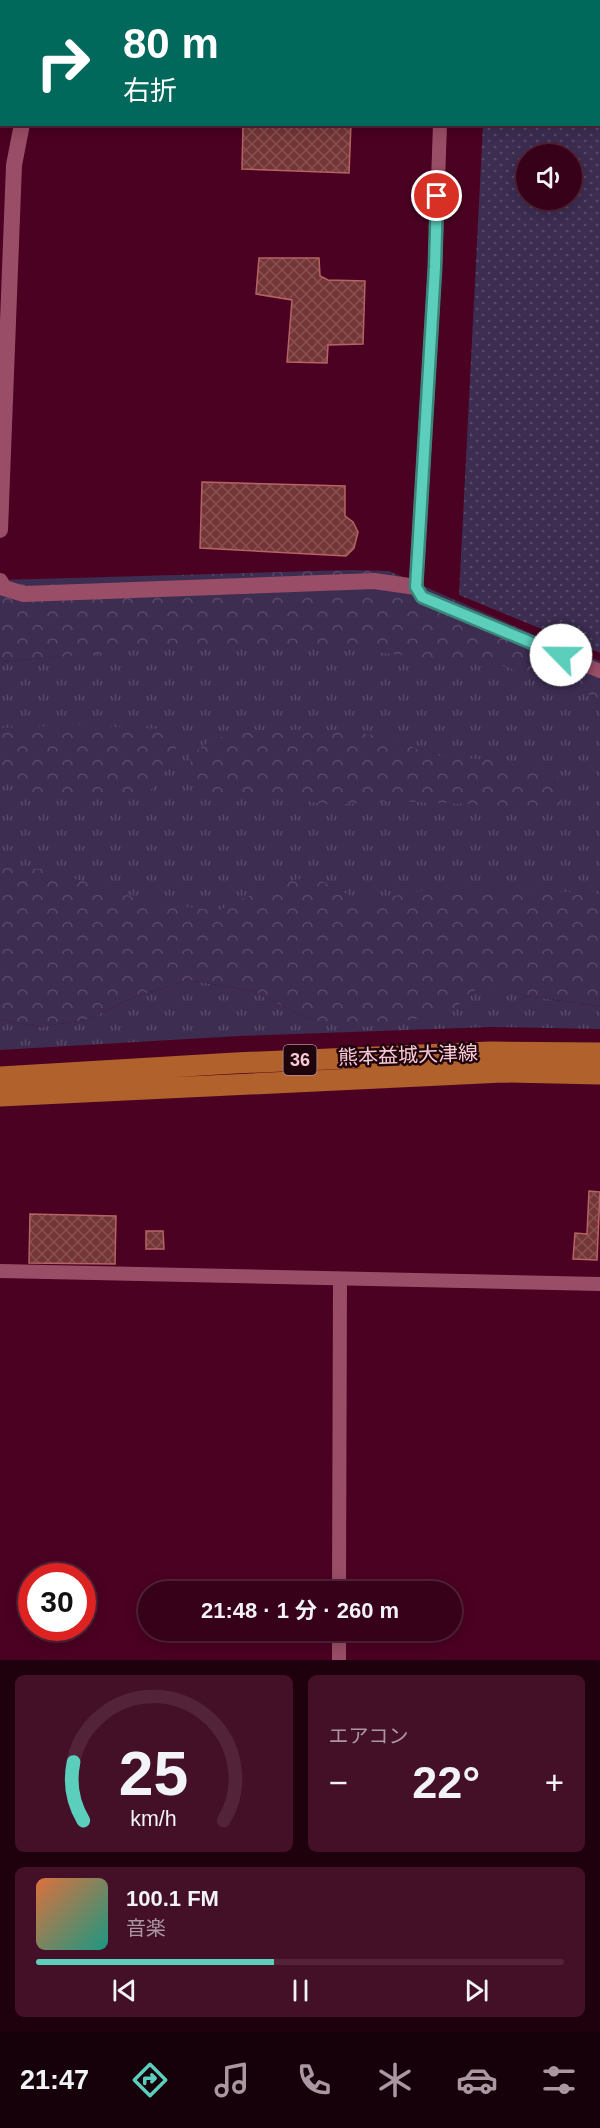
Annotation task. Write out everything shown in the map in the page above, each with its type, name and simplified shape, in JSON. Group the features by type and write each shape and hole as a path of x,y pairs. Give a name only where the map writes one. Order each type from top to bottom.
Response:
{"main road":[{"name":"熊本益城大津線","path":"0,1077 455,1053 600,1053"},
{"name":"熊本益城大津線","path":"0,1096 491,1072 600,1074"}],"street":[{"path":"0,530 14,165 22,126"},
{"path":"440,126 435,267 416,587 422,597 600,671"},
{"path":"0,581 4,588 24,594 374,581 416,587"},
{"path":"0,1271 600,1284"},
{"path":"339,1581 340,1279"},
{"path":"339,1641 339,1660"}],"green space":[{"path":"483,126 600,126 600,653 459,595"},
{"path":"350,570 389,571 600,661 600,699 500,665 295,644 209,644 0,662 0,580"},
{"path":"293,611 600,687 600,936 0,955 0,662 66,656"},
{"path":"76,725 162,729 179,741 165,772 145,797 97,799 30,793 0,781 0,728"},
{"path":"257,730 338,730 394,738 428,755 501,761 557,776 565,793 558,811 540,814 468,804 391,801 331,805 286,798 213,796 194,785 190,756 212,739"},
{"path":"0,868 45,869 142,900 217,911 270,886 311,876 363,902 440,887 600,894 600,1006 526,996 483,983 448,1014 366,1027 310,1020 253,991 188,980 134,997 86,1020 39,1027 0,1019"},
{"path":"188,980 253,991 310,1020 468,996 482,982 526,996 600,1006 600,1029 491,1027 239,1036 0,1050 0,1019 39,1027 86,1020 134,997"}],"building":[{"path":"243,126 351,126 349,173 242,169"},
{"path":"259,258 319,258 320,276 328,280 365,281 363,344 328,345 327,363 287,362 292,300 256,294"},
{"path":"202,482 345,486 345,516 353,522 358,532 354,548 346,556 200,548"},
{"path":"589,1191 600,1192 597,1260 573,1259 575,1233 587,1234"},
{"path":"30,1214 116,1216 115,1264 29,1263"},
{"path":"146,1231 163,1231 164,1249 146,1249"}],"route":[{"path":"437,196 435,267 416,587 422,597 561,655"}]}
